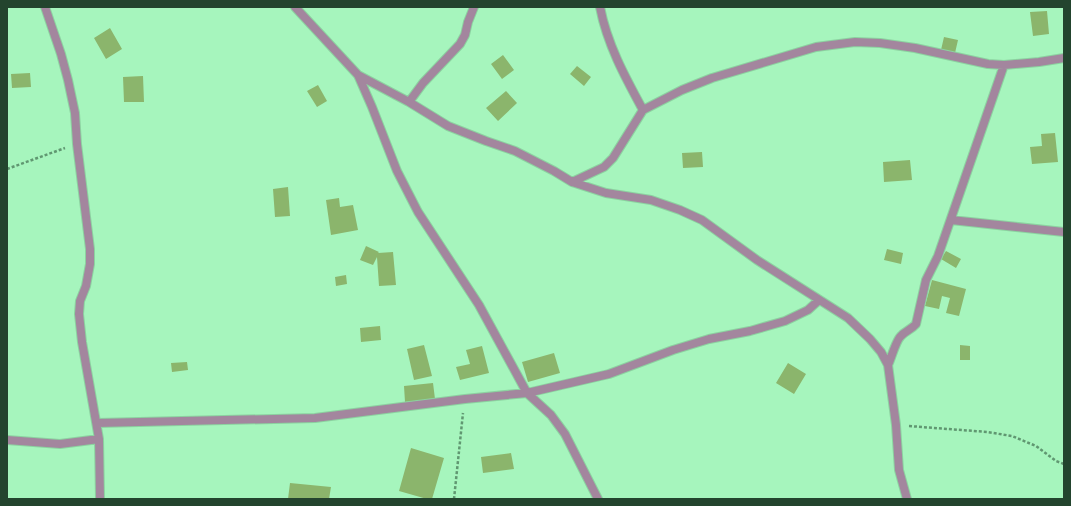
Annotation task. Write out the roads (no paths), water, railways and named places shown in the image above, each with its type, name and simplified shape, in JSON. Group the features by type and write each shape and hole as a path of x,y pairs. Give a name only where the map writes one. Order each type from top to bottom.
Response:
{"street":[{"path":"44,7 68,80 75,113 77,144 90,249 90,264 86,286 80,301 79,314 82,342 99,439 100,499"},
{"path":"296,7 358,75 397,171 418,212 479,305 527,393 551,415 565,434 598,499"},
{"path":"409,102 424,83 460,44 466,35 468,22 474,7"},
{"path":"600,7 605,29 617,63 643,110"},
{"path":"572,182 604,167 613,158 643,110 682,90 712,78 816,47 855,42 880,43 908,47 967,60 1004,65 1064,58"},
{"path":"888,365 901,335 913,328 916,324 926,280 938,256 1004,65"},
{"path":"358,75 409,102 448,126 514,151 554,171 572,182 606,193 651,200 680,210 702,220 757,260 848,318 870,339 881,352 888,365 900,470 907,499"},
{"path":"951,220 1064,232"},
{"path":"97,423 315,418 465,399 527,393 609,374 673,350 709,339 785,322 808,310 819,300"},
{"path":"7,440 60,444 99,439"}]}
